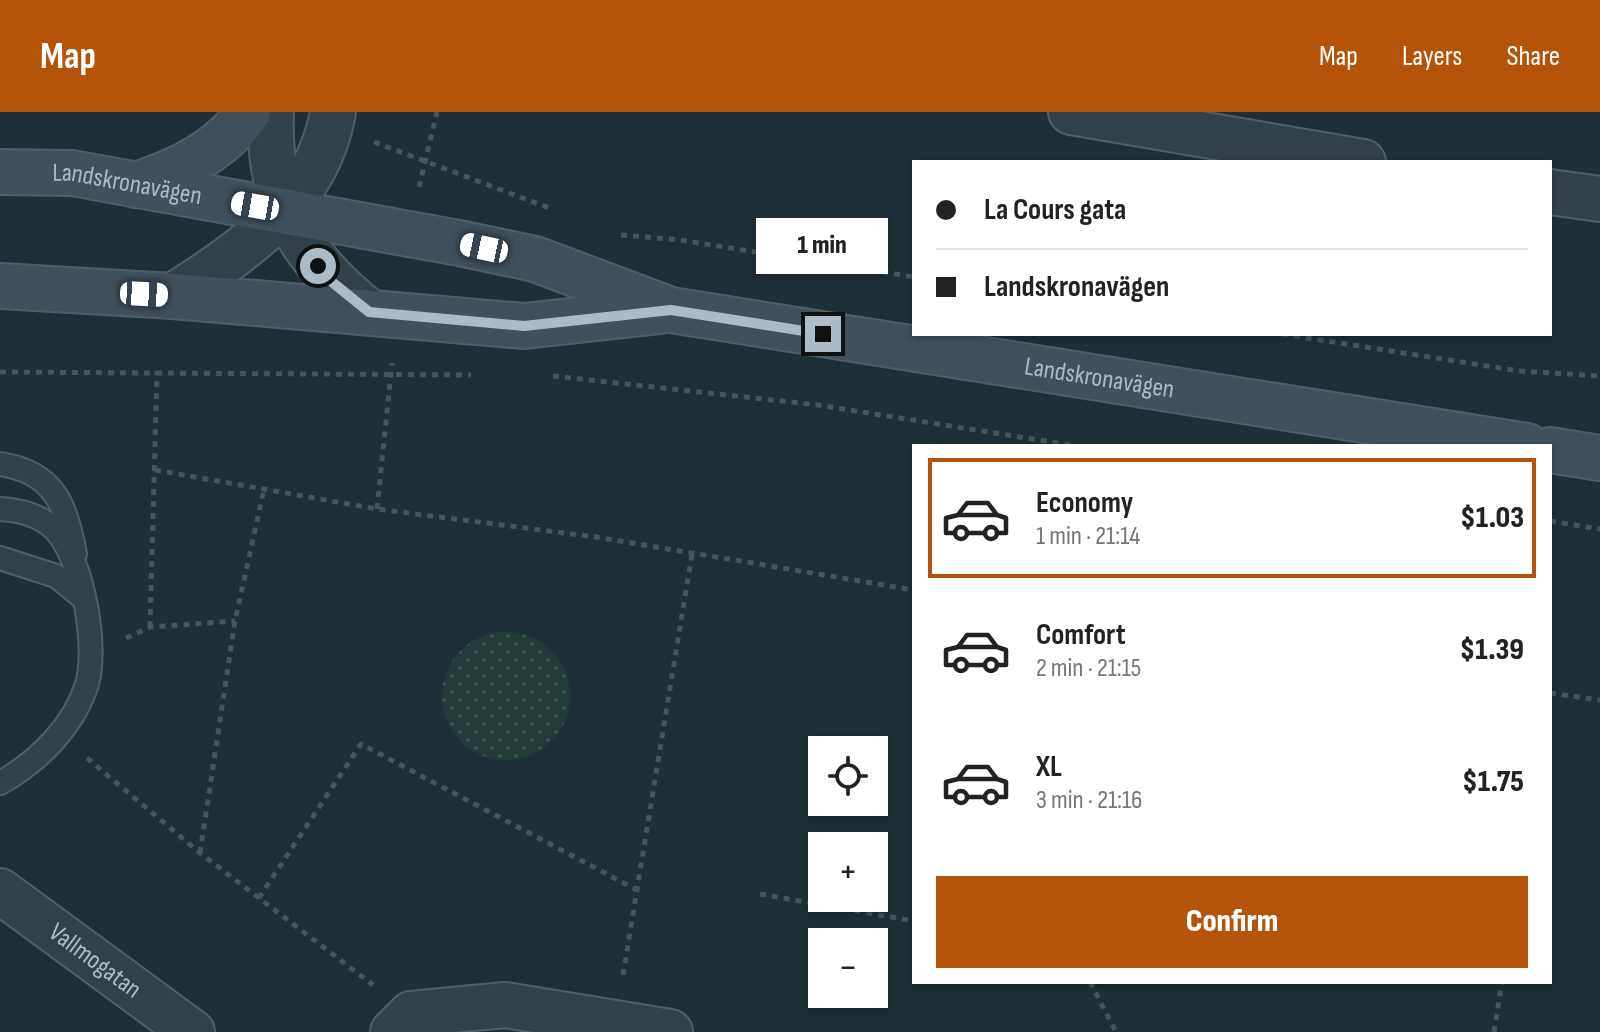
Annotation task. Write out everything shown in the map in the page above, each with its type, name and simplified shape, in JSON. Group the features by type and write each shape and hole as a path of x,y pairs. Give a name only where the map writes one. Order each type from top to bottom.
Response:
{"main road":[{"path":"136,185 176,172 204,155 248,112"},
{"path":"0,149 72,173"},
{"name":"Landskronavägen","path":"0,172 72,173 535,259 671,310 1514,444"},
{"path":"0,189 72,173"},
{"name":"Landskronavägen","path":"0,286 173,296 524,326 671,310"},
{"path":"1552,450 1600,458"}],"street":[{"path":"271,112 272,170 285,211 304,249 323,271 369,312"},
{"path":"1071,112 1351,160"},
{"path":"173,296 238,255 285,211 310,177 331,124"},
{"path":"1552,192 1600,199"},
{"name":"Vallmogatan","path":"0,891 192,1032"},
{"path":"402,1023 505,1005 670,1032"}],"lane":[{"path":"0,464 30,472 58,495 69,524 92,653 87,684 75,712 36,759 0,783"},
{"path":"0,509 33,516 55,531 71,557 83,598"},
{"path":"0,558 56,576 83,598"}],"path":[{"path":"331,124 555,210"},
{"path":"609,234 680,240 912,277"},
{"path":"1295,336 1519,371 1600,376"},
{"path":"157,371 150,627 235,621"},
{"path":"0,372 486,375"},
{"path":"550,376 582,377 818,405 1064,444"},
{"path":"155,470 912,590"},
{"path":"200,853 235,621 264,489"},
{"path":"1552,521 1600,529"},
{"path":"615,1023 692,554"},
{"path":"1552,694 1600,700"},
{"path":"59,734 200,853 259,898 402,1023"},
{"path":"259,898 361,744 637,890"},
{"path":"760,894 912,921"},
{"path":"1091,984 1116,1032"},
{"path":"1494,1032 1502,984"}],"green space":[{"path":"506,632 531,636 552,650 566,671 570,696 566,721 552,742 531,756 506,760 481,756 460,742 446,721 442,696 446,671 460,650 481,636"}],"route":[{"path":"318,266 332,282 369,312 524,326 671,310 823,334"}]}
